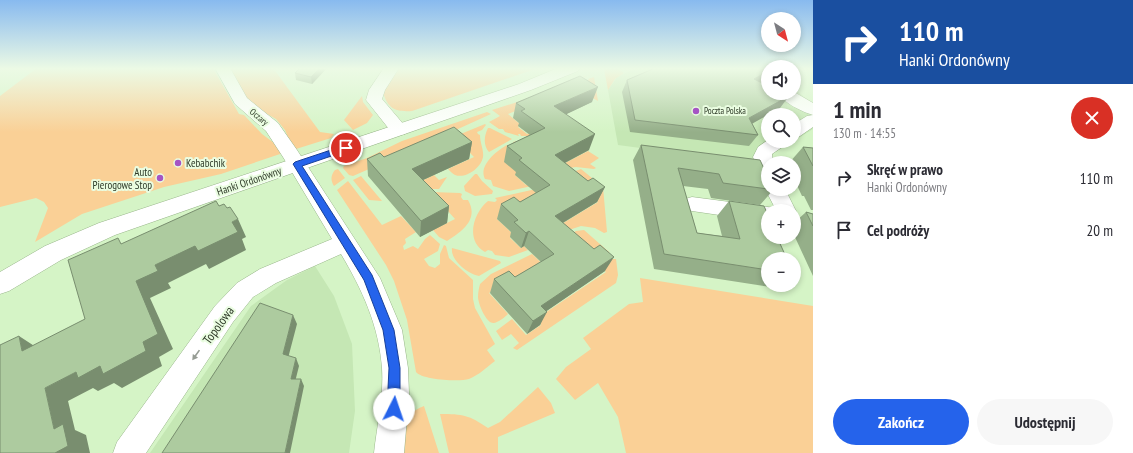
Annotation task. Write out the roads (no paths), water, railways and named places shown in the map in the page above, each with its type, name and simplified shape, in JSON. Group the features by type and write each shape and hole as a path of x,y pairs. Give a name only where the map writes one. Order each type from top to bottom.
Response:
{"street":[{"name":"Oczary","path":"234,89 241,101 272,127 298,164 368,278 389,330 395,368 395,394 389,453"},
{"path":"378,89 374,100 399,130"},
{"name":"Hanki Ordonówny","path":"0,284 53,253 79,241 135,220 519,89"},
{"path":"795,100 813,110"},
{"path":"801,128 813,120"},
{"path":"762,156 764,151 768,148"},
{"path":"692,204 761,213"},
{"name":"Topolowa","path":"128,453 224,314 245,290 268,276 346,242"}],"place":[{"name":"Poczta Polska","path":"696,111"},
{"name":"Kebabchik","path":"178,163"},
{"name":"Auto Pierogowe Stop","path":"160,178"}]}
